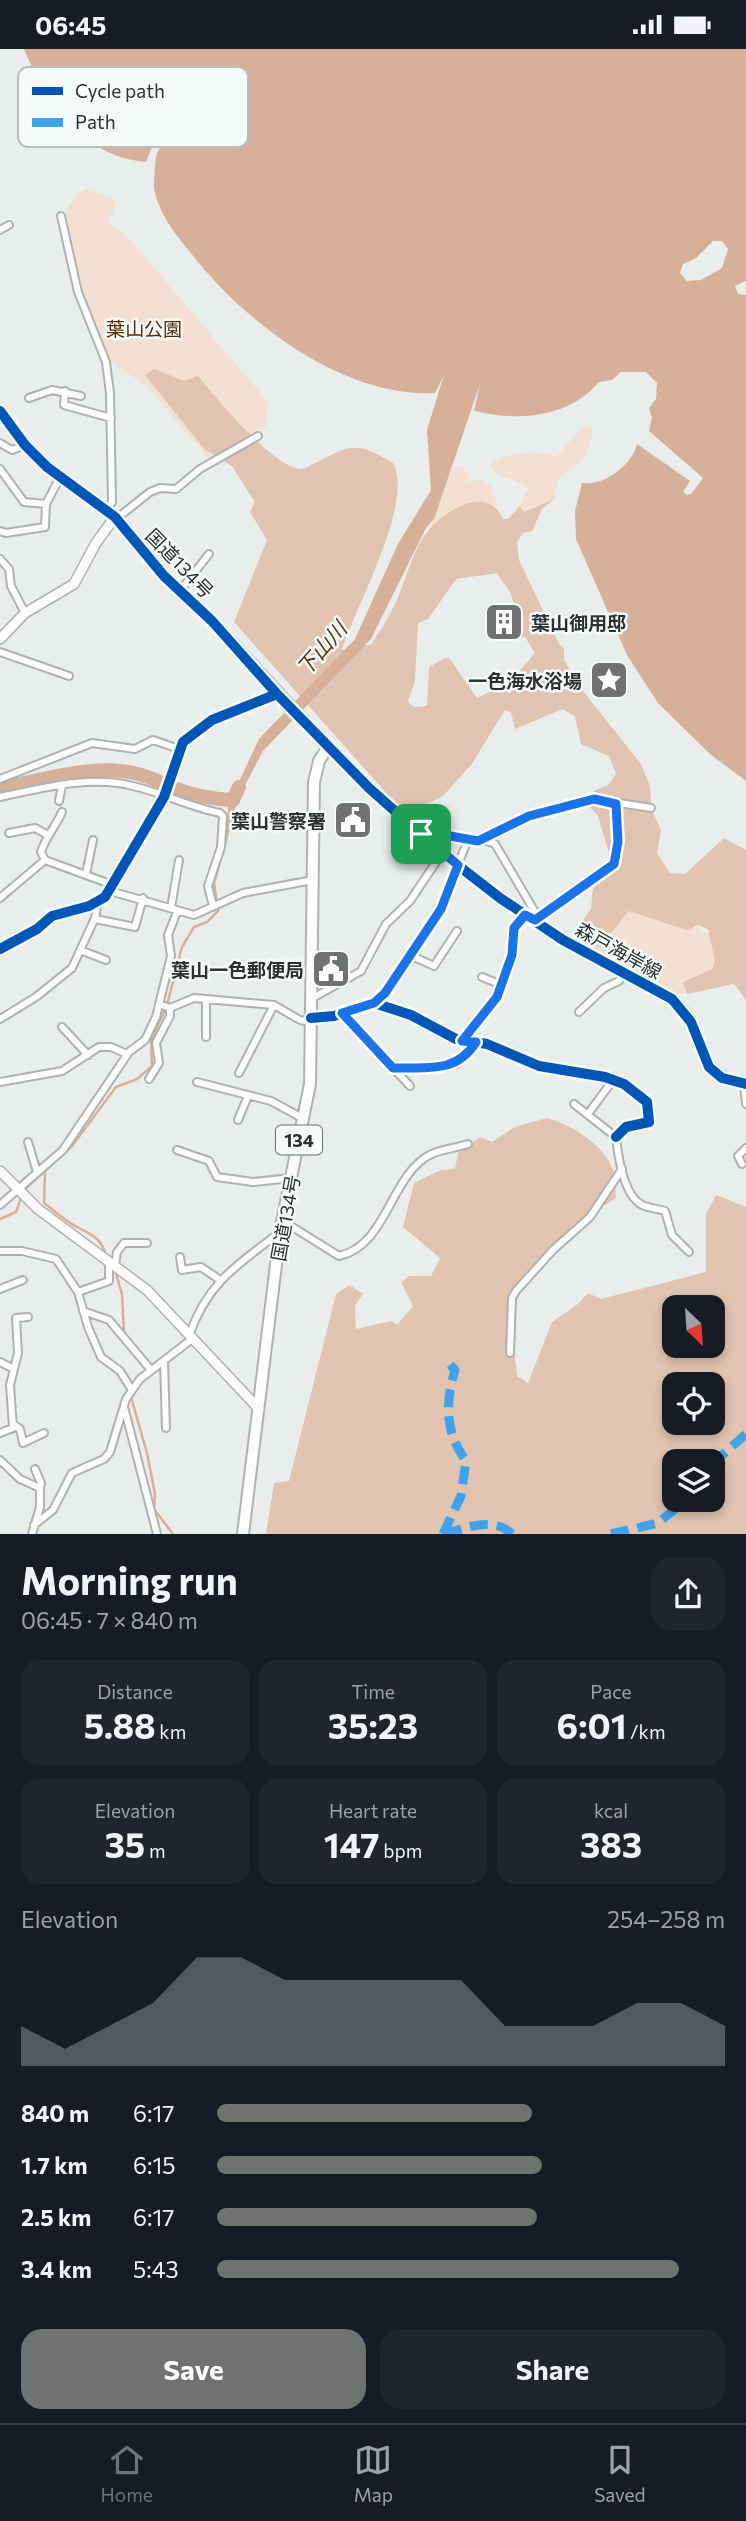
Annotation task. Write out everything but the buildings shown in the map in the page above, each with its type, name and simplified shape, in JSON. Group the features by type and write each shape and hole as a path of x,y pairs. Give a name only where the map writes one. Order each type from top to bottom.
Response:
{"highway":[{"name":"国道134号","path":"0,411 25,445 60,477 113,516 328,747 319,761 314,782 310,1084 281,1227 243,1534"}],"street":[{"path":"61,216 78,292 106,362 111,418 109,482 113,516"},
{"path":"0,230 9,225"},
{"path":"29,398 47,391 65,391 81,396"},
{"path":"65,391 64,405 111,418"},
{"path":"0,639 25,613 74,584 113,516 150,492 160,488 176,489 201,469 258,436"},
{"path":"0,443 12,450 25,445"},
{"path":"0,469 24,502 46,504"},
{"path":"0,531 6,533 45,527 46,504 60,477"},
{"path":"180,591 209,554"},
{"path":"0,559 9,569 10,586 25,613"},
{"path":"0,652 69,677"},
{"path":"0,950 37,929 51,916 98,902 111,888 165,794 179,749 188,736 212,720 279,697"},
{"path":"0,779 92,744 135,749 153,740 179,749"},
{"name":"森戸海岸線","path":"328,747 442,853 525,915 536,919 680,1006 691,1022 709,1067 722,1078 745,1084"},
{"path":"0,797 62,785 107,781 165,794 223,816 220,847 208,880 216,904"},
{"path":"58,801 62,785"},
{"path":"421,834 428,832 467,842 485,839 529,816 594,799 652,808"},
{"path":"485,839 499,851 536,919 614,864 618,842 616,804"},
{"path":"62,812 56,826 46,834 41,852 45,860 86,874 111,888 174,910 194,915 243,893 313,880"},
{"path":"9,833 35,828 46,834"},
{"path":"86,874 93,840"},
{"path":"165,1006 194,998 274,1005 300,1020 311,1020 374,1003 395,982 441,909 467,842"},
{"path":"311,999 361,971 391,918 410,901 442,853"},
{"path":"0,898 45,860"},
{"path":"0,1206 20,1193 37,1172 68,1145 127,1054 145,1040 165,1006 171,956 168,935 174,910 179,860"},
{"path":"95,919 135,927 143,898"},
{"path":"0,1019 69,971 95,919 98,902"},
{"path":"462,1041 492,1004 502,985 512,955 514,928 525,915"},
{"path":"412,956 434,966 457,931"},
{"path":"80,950 107,960"},
{"path":"579,1013 604,988 619,981 624,973"},
{"path":"482,977 502,985"},
{"path":"206,1001 206,1037"},
{"path":"374,1003 411,1015 462,1041 476,1042 539,1066 613,1080 647,1102 650,1117 644,1123 625,1127 616,1137"},
{"path":"239,1073 274,1005"},
{"path":"149,1079 159,1063 156,1043 170,1016 165,1006"},
{"path":"342,1013 410,1086"},
{"path":"62,1027 88,1055"},
{"path":"393,1068 457,1064 476,1042"},
{"path":"0,1082 62,1070 105,1047 127,1054"},
{"path":"588,1114 613,1080"},
{"path":"197,1081 271,1101 304,1119"},
{"path":"745,1084 746,1104"},
{"path":"238,1120 248,1096"},
{"path":"574,1104 616,1137 622,1169 638,1202 664,1211 673,1235 689,1252"},
{"path":"28,1143 37,1172"},
{"path":"34,1525 53,1510 72,1473 104,1459 110,1452 124,1405 132,1390 151,1370 191,1337 199,1308 220,1280 241,1260 281,1227 339,1256 350,1254 372,1235 404,1179 420,1161 468,1144"},
{"path":"742,1164 738,1156 746,1148"},
{"path":"177,1150 209,1161 217,1177 253,1182 292,1178"},
{"path":"510,1353 512,1298 516,1290 553,1250 590,1217 622,1169"},
{"path":"0,1171 20,1193 147,1290 258,1409"},
{"path":"78,1292 109,1281 112,1263 124,1243 147,1243"},
{"path":"0,1251 22,1251 56,1259 78,1292 102,1357 120,1371 132,1390"},
{"path":"180,1257 182,1271 201,1267 220,1280"},
{"path":"0,1289 23,1280"},
{"path":"83,1311 109,1320 151,1370"},
{"path":"0,1433 10,1430 13,1424 10,1385 18,1353 16,1318 28,1317"},
{"path":"164,1361 166,1427"},
{"path":"0,1362 14,1369"},
{"path":"124,1405 157,1534"},
{"path":"13,1424 20,1429 23,1443 44,1433"},
{"path":"0,1460 20,1479 40,1488"},
{"path":"32,1534 40,1507 41,1483 35,1469"}],"green space":[{"name":"葉山公園","path":"86,189 113,198 116,202 109,223 127,236 268,402 266,426 211,461 147,386 108,360 83,300 65,213 77,194"},
{"path":"589,426 593,432 585,456 578,465 561,477 554,499 524,512 520,506 529,487 494,473 490,464 522,453 540,453 556,457 583,427"},
{"path":"456,466 463,467 470,477 468,482 480,480 490,485 499,510 495,505 430,529 451,470"},
{"path":"609,895 667,914 743,950 727,981 677,994 572,940"}],"shaded area":[{"path":"24,49 746,49 746,281 735,286 738,294 746,295 746,781 710,754 658,703 627,655 576,539 575,511 582,483 598,482 615,473 630,460 637,444 690,481 683,492 687,495 691,494 703,478 649,431 652,418 649,408 656,399 657,383 646,372 621,372 612,380 599,382 572,404 541,414 524,416 474,411 480,384 434,519 426,528 371,639 263,751 237,800 226,845 228,805 259,739 355,639 398,544 431,490 427,430 444,375 435,393 400,391 365,383 331,369 267,328 212,278 168,222 159,206 154,186 160,147 248,147 248,67 32,67","holes":["713,241 722,241 728,249 722,268 701,280 687,281 680,273 683,264 696,258"]},
{"path":"98,147 152,147 146,162 123,158"},
{"path":"154,369 184,381 198,376 246,430 275,457 300,469 348,448 364,449 393,463 398,481 390,528 342,650 372,644 394,606 422,539 445,515 466,504 477,502 487,503 496,509 503,519 508,519 520,506 524,512 554,499 542,509 532,531 523,533 517,542 519,560 559,644 564,649 564,660 579,686 641,764 650,786 651,808 661,830 657,853 670,873 685,874 724,838 746,850 746,1000 734,984 687,994 683,982 712,969 715,961 708,929 698,925 687,930 629,911 600,947 572,935 591,909 593,888 614,870 598,816 589,806 594,791 608,785 616,774 609,756 581,744 575,716 562,709 515,729 511,712 505,710 471,765 443,796 405,814 234,622 267,540 250,512 255,502 232,466 204,449 145,375","holes":["497,573 510,592 519,618 503,631 504,639 525,637 535,653 511,681 477,698 450,659 445,658 429,667 427,706 414,707 408,702 415,680 418,623 428,619 456,579"]},
{"path":"547,1118 566,1125 595,1144 609,1161 614,1173 616,1198 573,1225 531,1273 517,1294 513,1335 517,1376 528,1383 552,1322 578,1304 588,1293 601,1299 706,1272 706,1214 716,1195 746,1207 746,1534 266,1534 274,1483 289,1481 336,1294 350,1285 363,1294 355,1306 356,1329 391,1321 397,1325 413,1306 401,1282 409,1276 431,1276 440,1258 403,1227 414,1183 441,1170 455,1169 458,1153 480,1137 492,1142 515,1127"}],"waterway":[{"name":"下山川","path":"0,788 101,770 139,774 189,793 218,799 233,800 239,787"},
{"path":"0,1219 16,1212 24,1190 72,1146 116,1087 137,1079 152,1066 151,1040 167,1005 182,947 194,927 207,922 218,911 214,883 226,841"},
{"path":"45,1172 44,1203 68,1222 93,1236 105,1251"},
{"path":"116,1274 122,1294 124,1333"},
{"path":"131,1397 147,1453 155,1494 154,1509 173,1534"}],"marked path":[{"path":"443,1534 461,1496 466,1461 451,1428 449,1406 455,1370 445,1359"},
{"path":"725,1453 746,1434"},
{"path":"611,1534 658,1523 671,1512"},
{"path":"444,1534 479,1525 496,1526 512,1534"}],"cycle path":[{"path":"0,411 25,445 47,467 115,517 164,576 212,621 277,694 369,788 442,853 500,898 563,940 672,999 691,1022 709,1067 722,1078 746,1084"},
{"path":"0,949 37,929 52,916 89,906 105,897 164,797 183,742 212,720 277,694"},
{"path":"311,1018 334,1016 374,1003 411,1015 456,1039 487,1044 539,1066 605,1077 624,1084 647,1102 649,1122 626,1127 616,1137"}],"place":[{"name":"葉山御用邸","path":"504,622"},
{"name":"一色海水浴場","path":"609,680"},
{"name":"葉山警察署","path":"353,820"},
{"name":"葉山一色郵便局","path":"331,969"}],"route":[{"path":"594,799 616,804 618,842 614,864 535,920 525,915 514,928 512,955 497,997 462,1041 476,1042 471,1050 457,1064 393,1068 342,1013 374,1003 385,993 395,982 441,909 458,865 421,834 428,832 467,842 478,841 529,816 594,799"}]}
